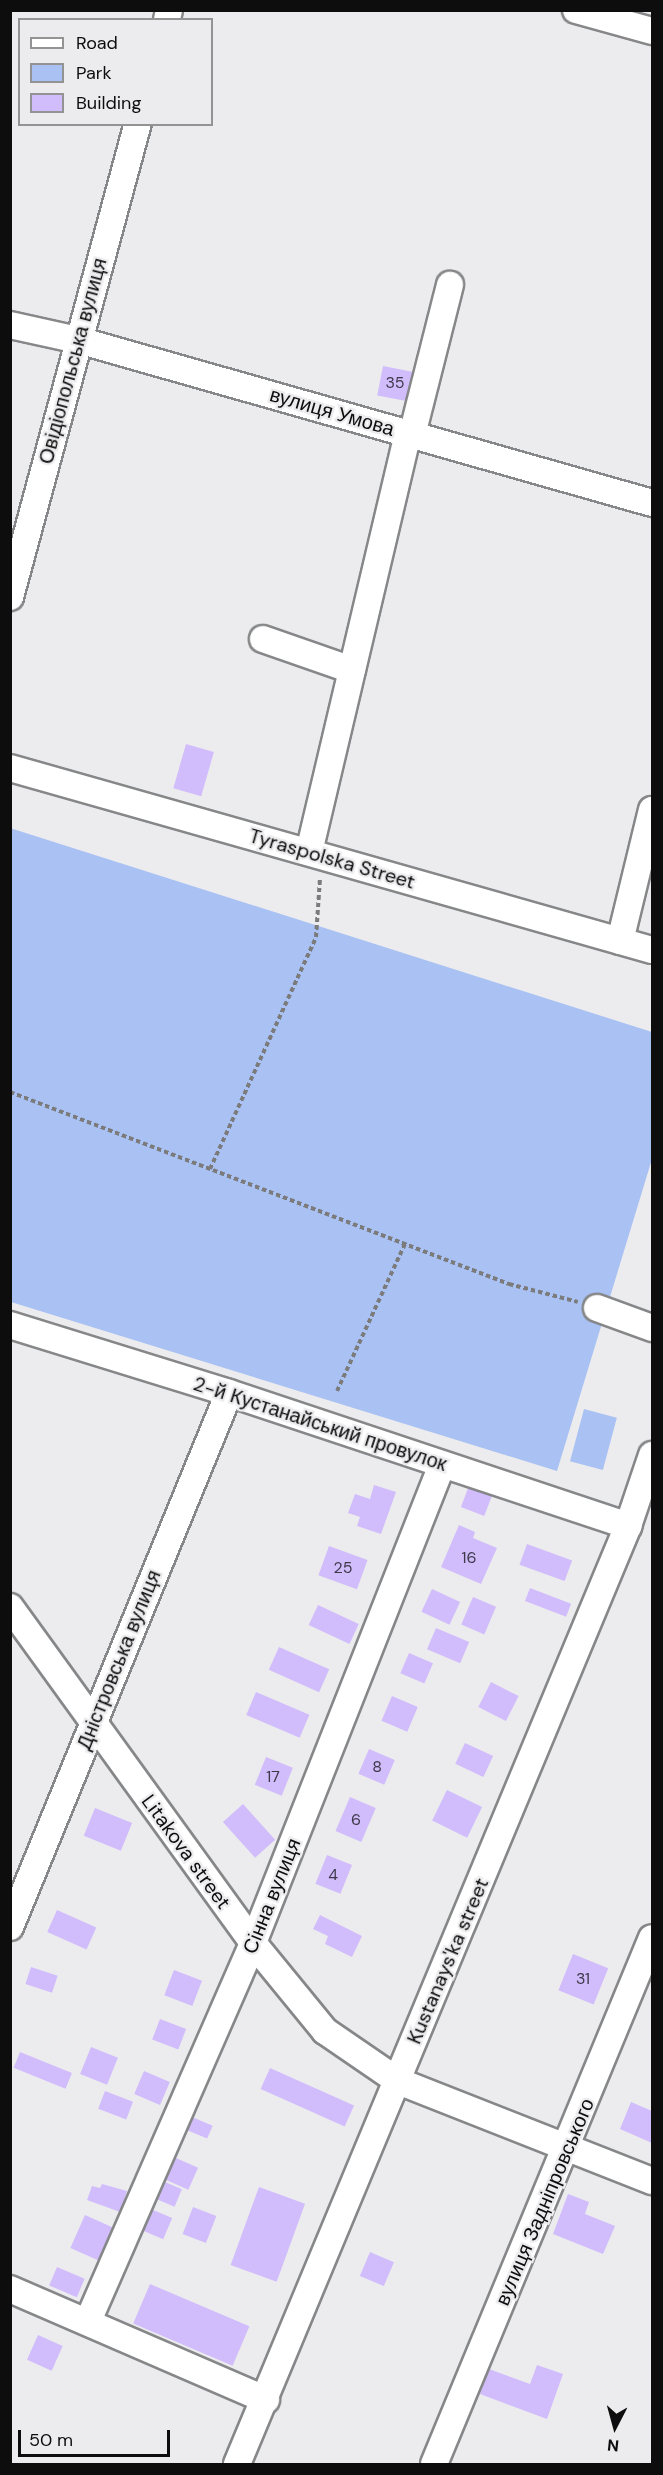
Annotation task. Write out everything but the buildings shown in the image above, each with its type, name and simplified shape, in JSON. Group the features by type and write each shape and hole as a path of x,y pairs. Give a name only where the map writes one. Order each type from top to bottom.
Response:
{"street":[{"path":"576,10 652,31"},
{"name":"Овідіопольська вулиця","path":"10,597 137,126"},
{"path":"315,854 352,670 410,434 450,285"},
{"name":"вулиця Умова","path":"10,325 78,340 652,503"},
{"path":"263,639 352,670"},
{"name":"Tyraspolska Street","path":"10,768 652,950"},
{"path":"620,941 652,810"},
{"path":"597,1308 652,1328"},
{"name":"2-й Кустанайський провулок","path":"10,1325 229,1393 628,1526"},
{"name":"Дністровська вулиця","path":"10,1927 229,1393"},
{"name":"Kustanays'ka street","path":"237,2464 266,2400 628,1526 652,1455"},
{"name":"Сінна вулиця","path":"88,2321 253,1944 442,1465"},
{"name":"Litakova street","path":"10,1607 92,1725 253,1944 325,2031 398,2081 569,2145 652,2181"},
{"name":"вулиця Задніпровського","path":"434,2464 569,2145 652,1938"},
{"path":"10,2289 266,2400"}],"path":[{"path":"210,1169 316,938 315,854"},
{"path":"10,1092 508,1284 597,1308"},
{"path":"337,1391 405,1244"}],"green space":[{"path":"10,828 652,1032 652,1159 557,1471 11,1302"},
{"path":"584,1409 617,1418 603,1470 570,1461"}]}
